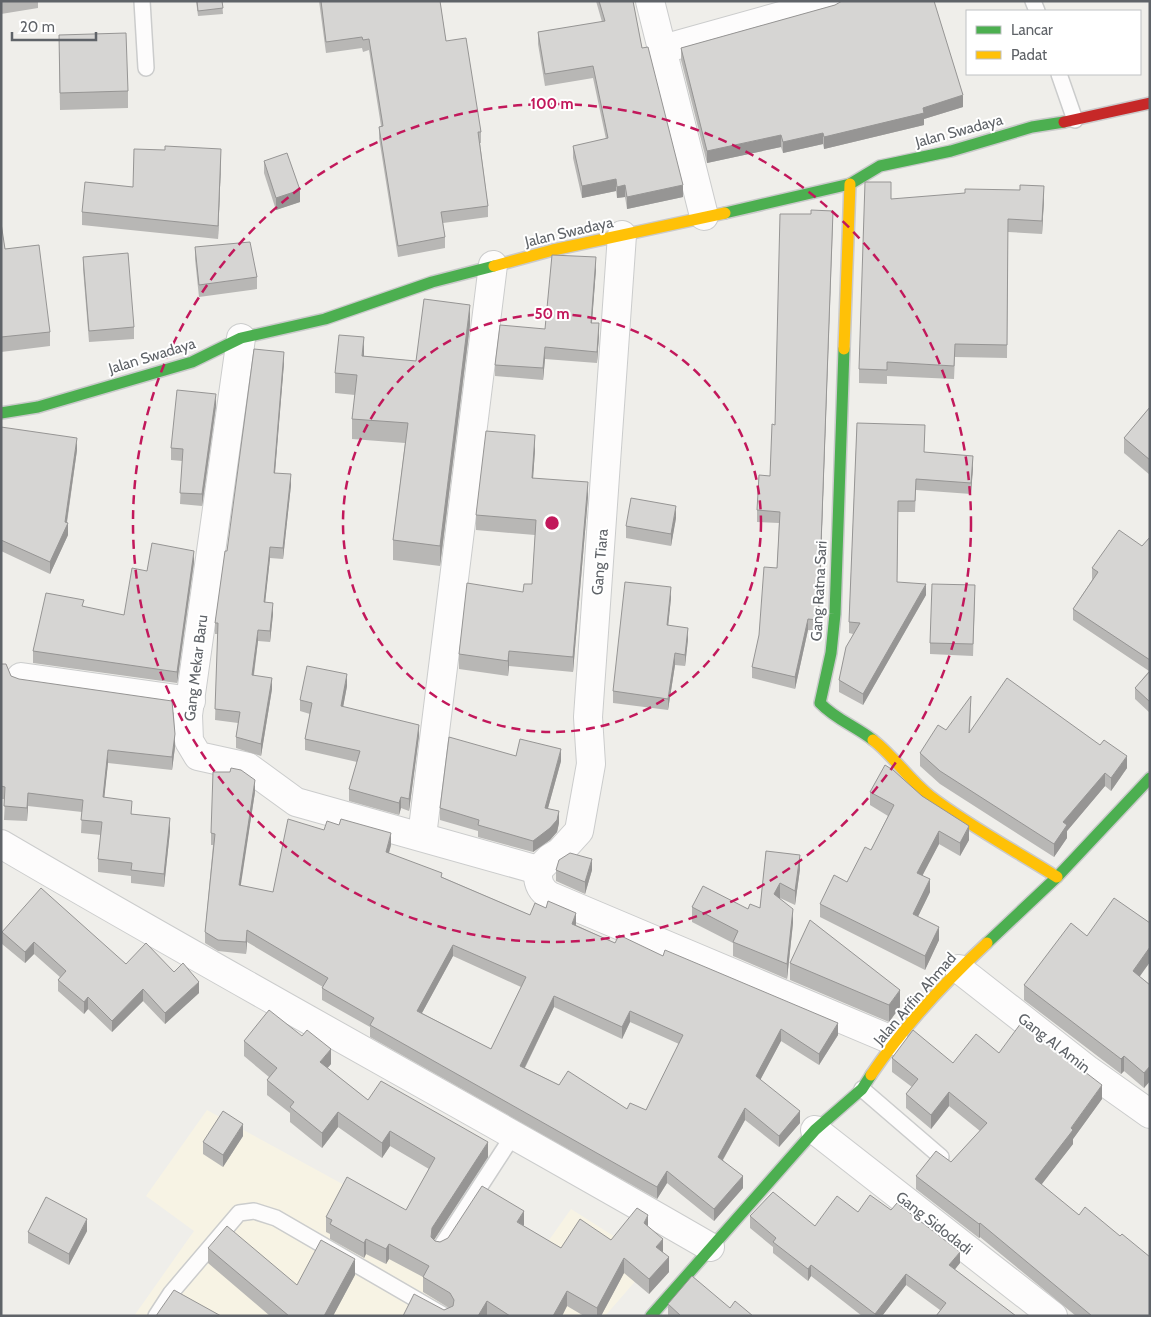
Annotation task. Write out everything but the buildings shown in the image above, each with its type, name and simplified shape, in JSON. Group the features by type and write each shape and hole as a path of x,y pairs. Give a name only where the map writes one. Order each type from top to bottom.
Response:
{"street":[{"path":"650,1 704,216"},
{"path":"663,49 831,2"},
{"name":"Jalan Swadaya","path":"1,413 38,407 192,362 241,338 290,325 326,319 432,282 553,250 850,184 880,166 951,151 1032,127 1075,120 1150,103"},
{"name":"Gang Ratna Sari","path":"850,184 834,614 831,652 820,702 832,716 860,730 884,748 906,774 930,796 1056,877"},
{"name":"Gang Tiara","path":"538,870 550,858 560,852 579,831 591,764 588,717 622,236"},
{"path":"422,836 493,266"},
{"name":"Gang Mekar Baru","path":"241,338 188,716 189,741 198,756 248,767 296,802 538,870"},
{"path":"21,677 191,701"},
{"name":"Jalan Arifin Ahmad","path":"651,1316 815,1130 862,1089 894,1041 959,969 1056,877 1147,785"},
{"path":"1,844 161,938 514,1134 710,1247"},
{"path":"538,870 538,879 542,892 550,896 716,964 894,1041"},
{"name":"Gang Al Amin","path":"959,969 1088,1070 1147,1107"},
{"name":"Gang Sidodadi","path":"815,1130 1054,1316"}],"lane":[{"path":"142,1 146,68"},
{"path":"1059,75 1075,120"},
{"path":"862,1089 941,1157"},
{"path":"440,1248 514,1134"},
{"path":"156,1316 170,1293 225,1227 239,1213 254,1210 276,1218 445,1316"}],"shaded area":[{"path":"207,1110 520,1281 571,1209 653,1261 605,1316 134,1316 194,1231 146,1196"}],"traffic: fast":[{"path":"725,213 850,184 880,166 951,151 1032,127 1064,122"},
{"path":"1,413 38,407 192,362 241,338 325,319 432,282 494,266"},
{"path":"844,349 835,614 831,653 820,703 832,714 873,740"},
{"path":"987,943 1057,877 1150,778"},
{"path":"651,1316 815,1130 862,1089 871,1075"}],"traffic: slow":[{"path":"844,349 850,184"},
{"path":"494,266 553,250 725,213"},
{"path":"873,740 930,796 977,828 1057,877"},
{"path":"871,1075 897,1039 925,1006 987,943"}],"traffic: jam":[{"path":"1064,122 1150,103"}]}
